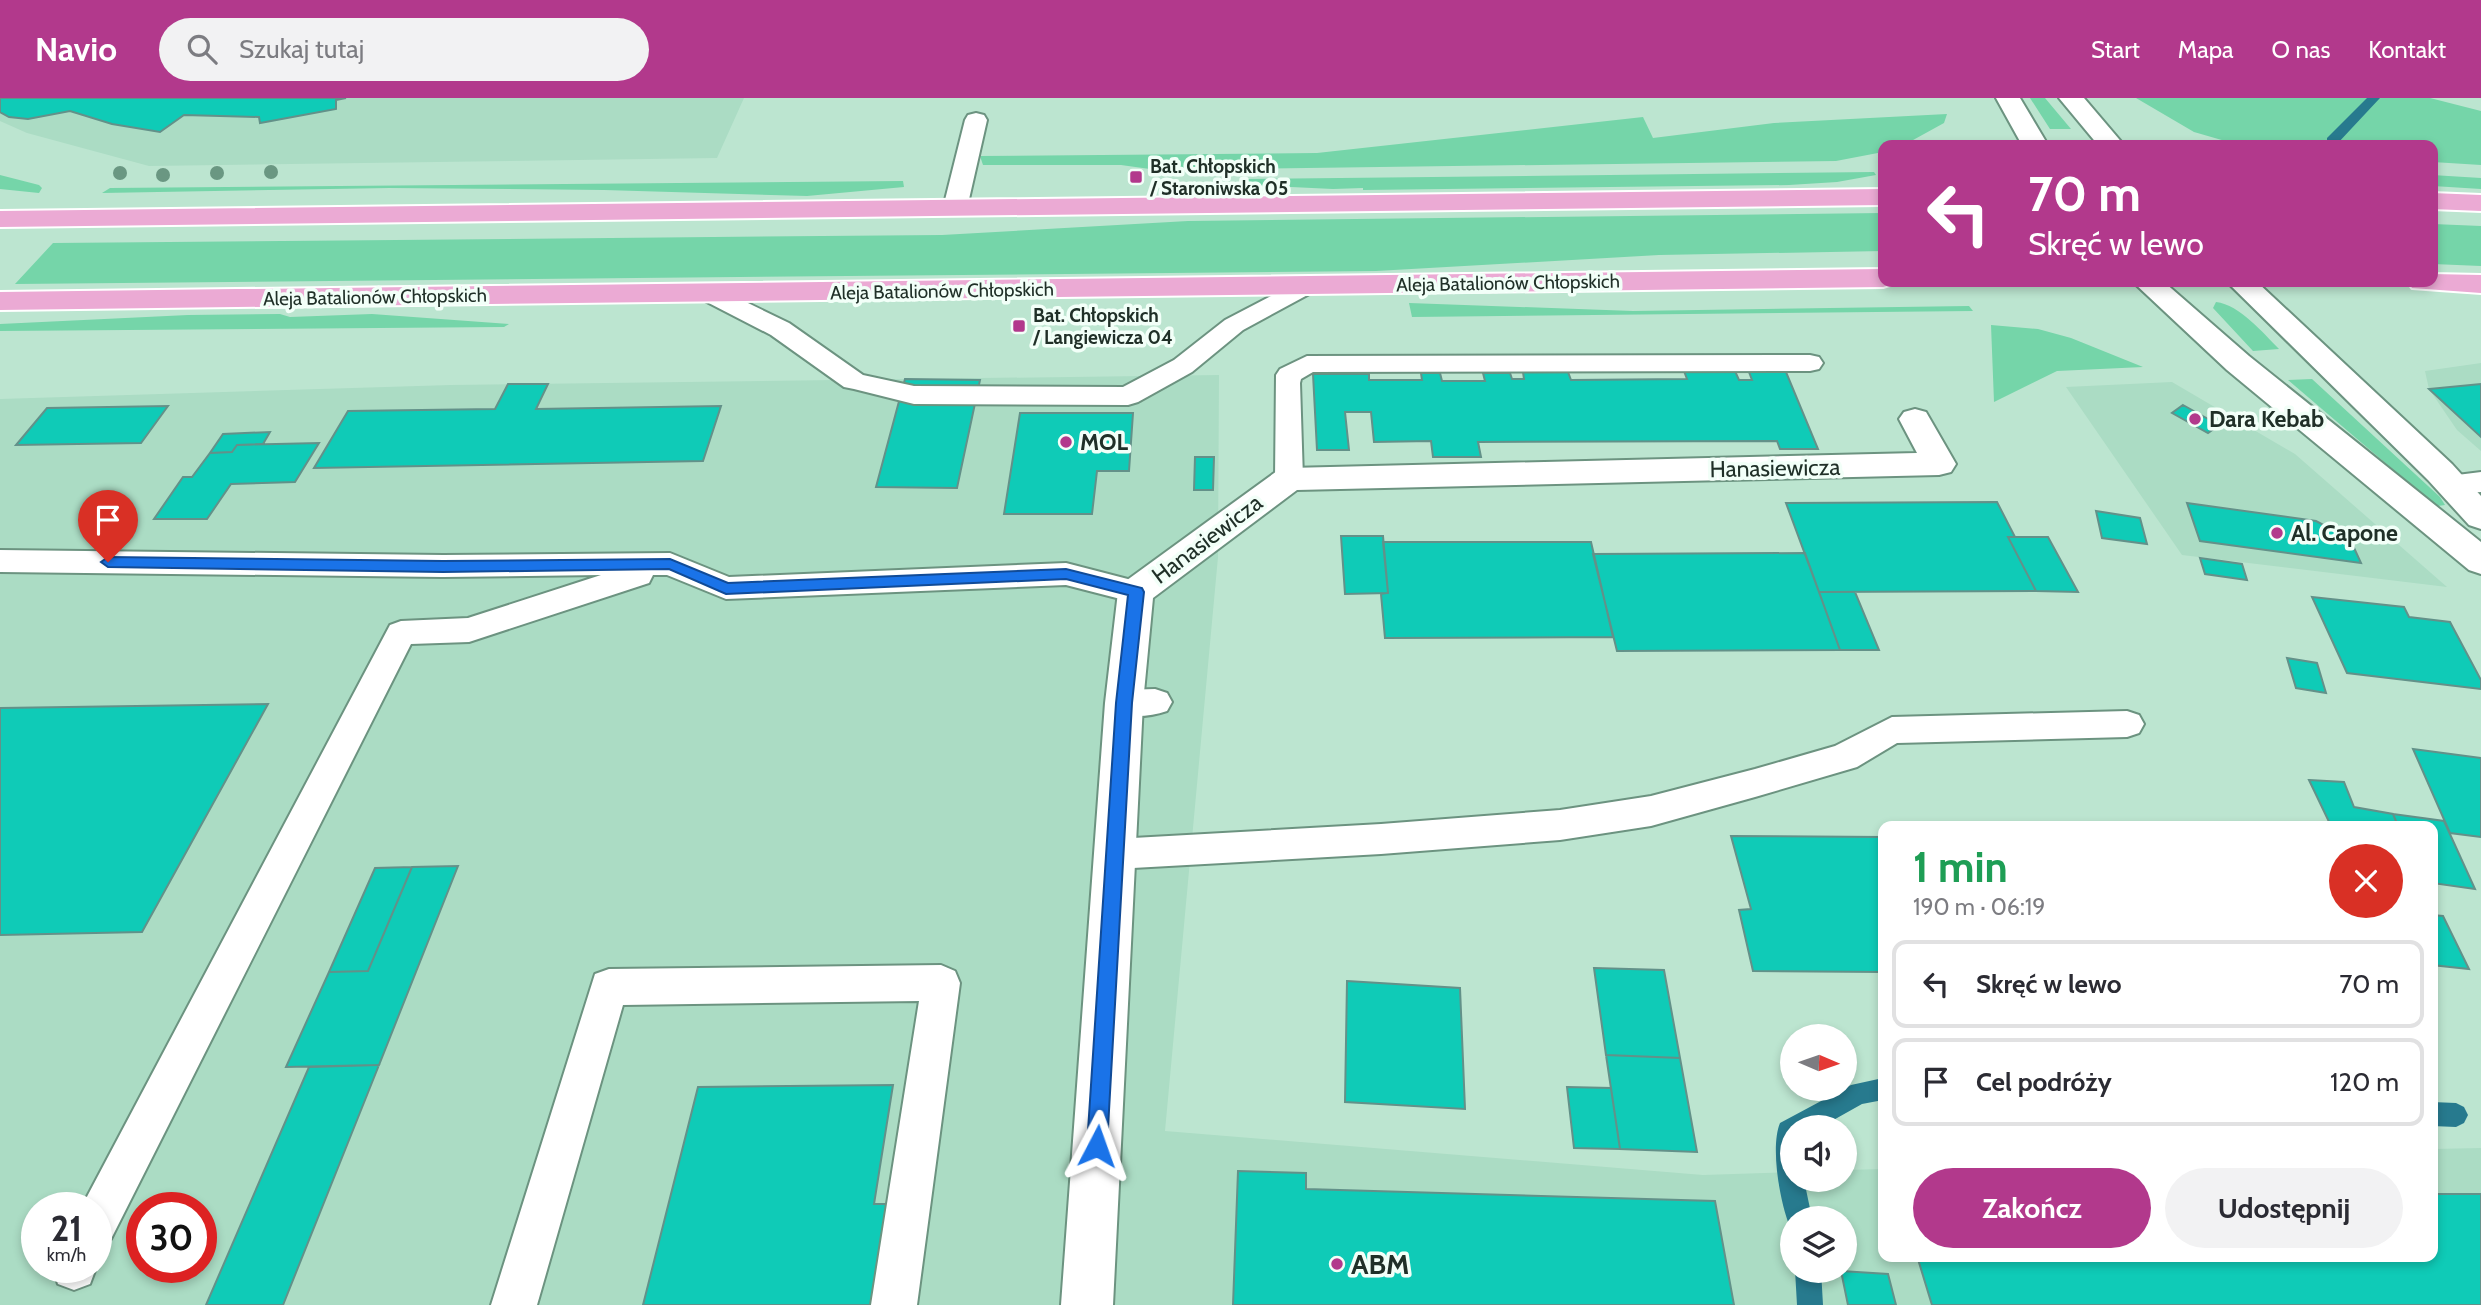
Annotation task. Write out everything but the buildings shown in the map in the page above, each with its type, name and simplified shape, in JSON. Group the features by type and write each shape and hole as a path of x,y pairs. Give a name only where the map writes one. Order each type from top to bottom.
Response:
{"main road":[{"path":"0,219 1878,197"},
{"path":"2438,201 2481,203"},
{"name":"Aleja Batalionów Chłopskich","path":"0,301 1878,278"},
{"path":"2438,283 2481,284"}],"street":[{"path":"2008,98 2032,140"},
{"path":"2071,98 2107,140"},
{"path":"2153,287 2248,372 2481,561"},
{"path":"2247,287 2466,483 2481,517"},
{"name":"Hanasiewicza","path":"1087,1305 1115,854 1140,703 1136,592 1289,479 1939,464 1915,419"}],"lane":[{"path":"955,208 976,120"},
{"path":"710,294 780,330 854,381 914,395 1128,396 1184,366 1234,325 1304,287"},
{"path":"1289,479 1287,383 1289,374 1307,364 1810,363"},
{"path":"0,561 443,566 670,564 726,588 1066,574 1136,592"},
{"path":"112,1193 401,633 469,630 670,564"},
{"path":"1115,854 1381,839 1560,825 1651,811 1755,783 1845,757 1892,730 2127,724"},
{"path":"514,1305 609,987 942,983 894,1305"}],"shaded area":[{"path":"0,98 744,98 717,158 149,166 27,133 0,121"},
{"path":"2481,363 2481,451 2457,430 2429,389 2425,371"},
{"path":"1219,375 1218,557 1165,1131 1703,1175 1780,1172 1780,1192 1857,1192 1857,1170 1878,1169 1878,1262 2438,1262 2438,1149 2481,1148 2481,1305 0,1305 0,399 451,385"},
{"path":"2172,382 2295,454 2447,587 2182,555 2066,387"}],"green space":[{"path":"2030,98 2045,98 2071,129 2050,129"},
{"path":"2136,98 2430,98 2481,111 2481,165 2438,162 2438,140 2222,140 2194,132"},
{"path":"1947,114 1944,123 1913,140 1878,140 1878,153 1836,161 1157,170 1121,165 983,165 980,156 1317,153 1643,117 1653,138 1774,123"},
{"path":"1874,172 1876,175 1837,182 1789,185 1363,190 1247,185 1247,179"},
{"path":"0,175 42,188 39,193 0,189"},
{"path":"2438,175 2481,178 2481,189 2438,186"},
{"path":"903,181 904,187 807,196 604,190 390,188 102,193 110,188"},
{"path":"1878,213 1878,251 1659,255 1376,271 15,284 53,243 942,235 1188,221"},
{"path":"2438,224 2481,226 2481,266 2438,264"},
{"path":"2216,302 2234,308 2279,349 2253,351 2213,308"},
{"path":"1409,303 1633,311 1969,306 1973,311 1412,317"},
{"path":"280,314 290,317 372,314 509,324 504,327 0,331 0,324 188,315"},
{"path":"1991,325 2038,329 2071,338 2143,367 2057,371 1994,402"},
{"path":"2312,379 2440,497 2445,505 2438,506 2431,502 2288,380"}],"waterway":[{"path":"2333,140 2374,98"},
{"path":"1819,1115 1859,1093 1878,1090"},
{"path":"2438,1114 2456,1115"},
{"path":"1794,1192 1797,1206"},
{"path":"1809,1283 1810,1305"}],"place":[{"name":"Bat. Chłopskich / Staroniwska 05","path":"1136,177"},
{"name":"Bat. Chłopskich / Langiewicza 04","path":"1019,326"},
{"name":"Dara Kebab","path":"2195,419"},
{"name":"MOL","path":"1066,442"},
{"name":"Al. Capone","path":"2277,533"},
{"name":"ABM","path":"1337,1264"}],"route":[{"path":"108,562 443,566 670,564 726,588 1066,574 1136,592 1124,703 1097,1146"}]}
